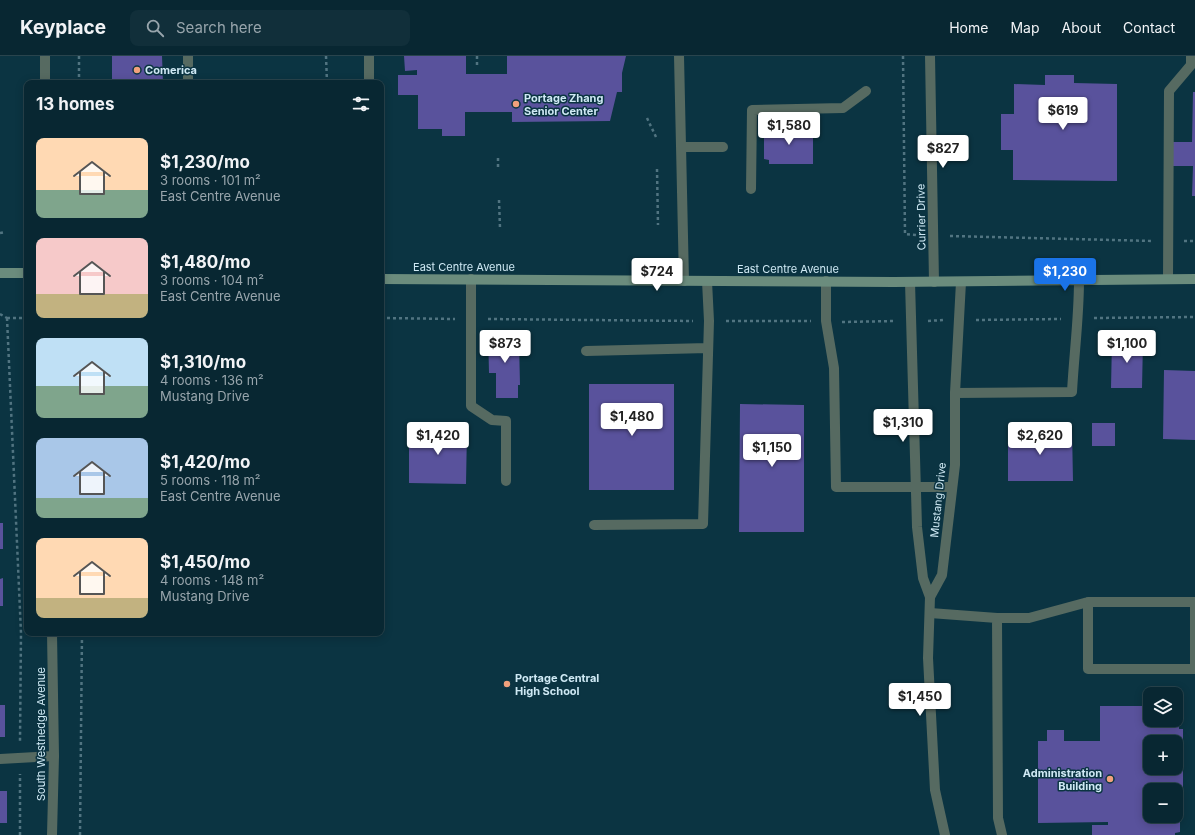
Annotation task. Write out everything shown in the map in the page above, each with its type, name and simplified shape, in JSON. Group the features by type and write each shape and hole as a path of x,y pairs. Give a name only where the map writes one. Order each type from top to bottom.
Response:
{"main road":[{"path":"0,273 24,273"},
{"name":"East Centre Avenue","path":"384,279 961,282 1195,279"}],"street":[{"path":"45,56 45,80"},
{"path":"188,56 188,80"},
{"path":"369,56 369,80"},
{"path":"679,56 684,281"},
{"name":"Currier Drive","path":"930,56 934,282"},
{"path":"1168,279 1169,91 1191,65 1191,56"},
{"path":"751,189 752,110 843,108 866,91"},
{"path":"681,147 723,147"},
{"path":"471,279 472,319 470,406 492,420 506,421 506,481"},
{"path":"955,393 1072,392 1073,360 1079,318 1079,280"},
{"path":"594,525 704,524 708,348 707,281"},
{"path":"826,281 826,321 834,368 836,487 952,487"},
{"name":"Mustang Drive","path":"910,282 917,527 923,578 930,597 928,658 935,790 945,835"},
{"name":"Mustang Drive","path":"930,597 942,575 955,465 955,393 961,282"},
{"path":"586,351 708,348"},
{"path":"930,613 997,618 1029,618 1088,602 1195,602 1195,669 1088,669 1088,602"},
{"path":"997,618 998,818 1002,835"},
{"name":"South Westnedge Avenue","path":"52,636 54,756 52,835"},
{"path":"0,759 54,756"}],"path":[{"path":"79,56 79,80"},
{"path":"326,56 327,80"},
{"path":"477,56 477,66"},
{"path":"903,56 904,234 933,236 1195,241"},
{"path":"647,118 656,137"},
{"path":"498,158 498,170"},
{"path":"657,169 658,225"},
{"path":"499,200 500,228"},
{"path":"0,233 5,232"},
{"path":"0,314 7,318 24,318"},
{"path":"384,318 912,321 1195,317"},
{"path":"7,318 21,634 20,835"},
{"path":"80,835 82,636"}],"building":[{"name":"Comerica","path":"112,56 162,56 163,80 112,80"},
{"name":"Portage Zhang Senior Center","path":"404,56 466,56 466,74 507,74 507,56 626,56 622,73 622,92 617,92 610,121 512,122 512,112 465,112 465,136 442,136 442,129 418,129 418,95 398,95 398,75 417,75 417,70 405,71"},
{"path":"1045,75 1074,75 1074,83 1117,84 1117,181 1013,180 1013,150 1001,150 1001,114 1014,114 1014,84 1045,85"},
{"path":"1193,92 1195,92 1195,196 1192,196 1193,166 1172,166 1172,142 1192,142"},
{"path":"764,127 813,128 813,164 769,164 769,160 764,159"},
{"path":"488,332 511,332 511,341 519,341 520,385 518,385 518,398 496,398 496,373 489,373"},
{"path":"1112,340 1143,341 1142,388 1111,388"},
{"path":"1164,370 1195,371 1195,440 1163,439"},
{"path":"589,384 674,384 674,490 589,490"},
{"path":"740,404 804,405 804,532 739,532"},
{"path":"1092,423 1115,423 1115,446 1092,446"},
{"path":"409,429 467,430 466,484 409,483"},
{"path":"1008,430 1072,430 1073,481 1008,481"},
{"path":"0,523 3,523 3,549 0,549"},
{"path":"3,578 3,606 0,606 0,579"},
{"path":"0,705 5,705 5,737 0,737"},
{"name":"Administration Building","path":"1100,706 1143,706 1143,727 1179,727 1179,729 1183,729 1183,735 1143,735 1143,775 1183,775 1183,783 1143,783 1143,823 1180,823 1180,832 1175,833 1175,835 1092,835 1092,825 1108,825 1108,822 1038,823 1038,741 1047,741 1047,730 1064,730 1064,741 1100,741"},
{"path":"0,791 7,791 7,823 0,823"}],"place":[{"name":"Comerica","path":"137,70"},
{"name":"Portage Zhang Senior Center","path":"516,104"},
{"name":"Portage Central High School","path":"507,684"},
{"name":"Administration Building","path":"1110,779"}]}
